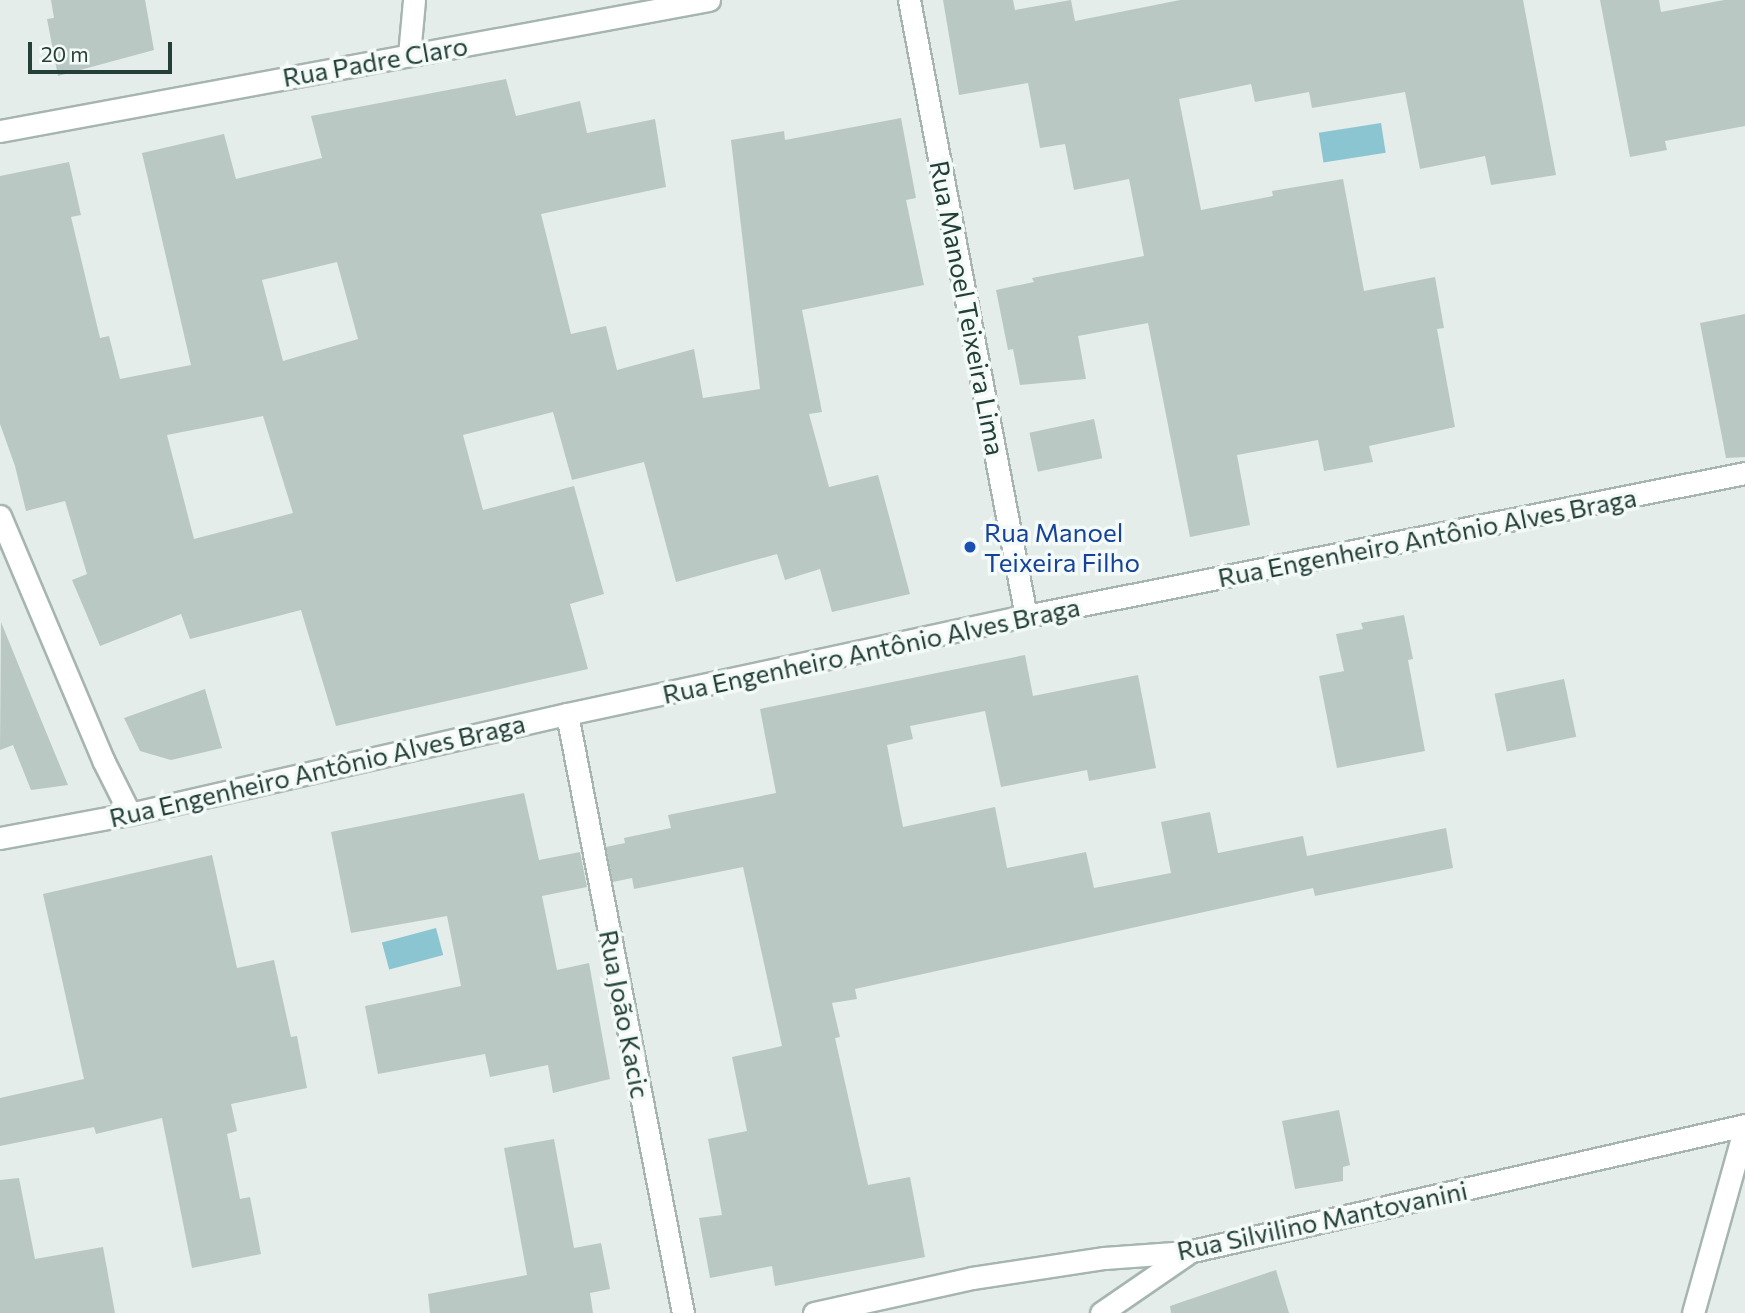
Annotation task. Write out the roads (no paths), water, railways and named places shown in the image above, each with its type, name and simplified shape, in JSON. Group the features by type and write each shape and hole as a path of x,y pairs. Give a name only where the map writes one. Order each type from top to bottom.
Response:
{"street":[{"path":"409,55 414,0"},
{"name":"Rua Padre Claro","path":"0,131 709,0"},
{"name":"Rua Manoel Teixeira Lima","path":"909,0 1026,616"},
{"name":"Rua Engenheiro Antônio Alves Braga","path":"0,838 130,814 567,715 1026,616 1745,473"},
{"path":"0,516 103,760 130,814"},
{"name":"Rua João Kacic","path":"567,715 683,1313"},
{"path":"1693,1313 1745,1126"},
{"name":"Rua Silvilino Mantovanini","path":"814,1313 972,1278 1104,1258 1188,1252 1745,1126"},
{"path":"1101,1313 1188,1252"}],"water":[{"path":"1381,123 1386,153 1323,162 1319,133"},
{"path":"436,928 443,955 389,970 382,942"}],"place":[{"name":"Rua Manoel Teixeira Filho","path":"970,547"}]}
